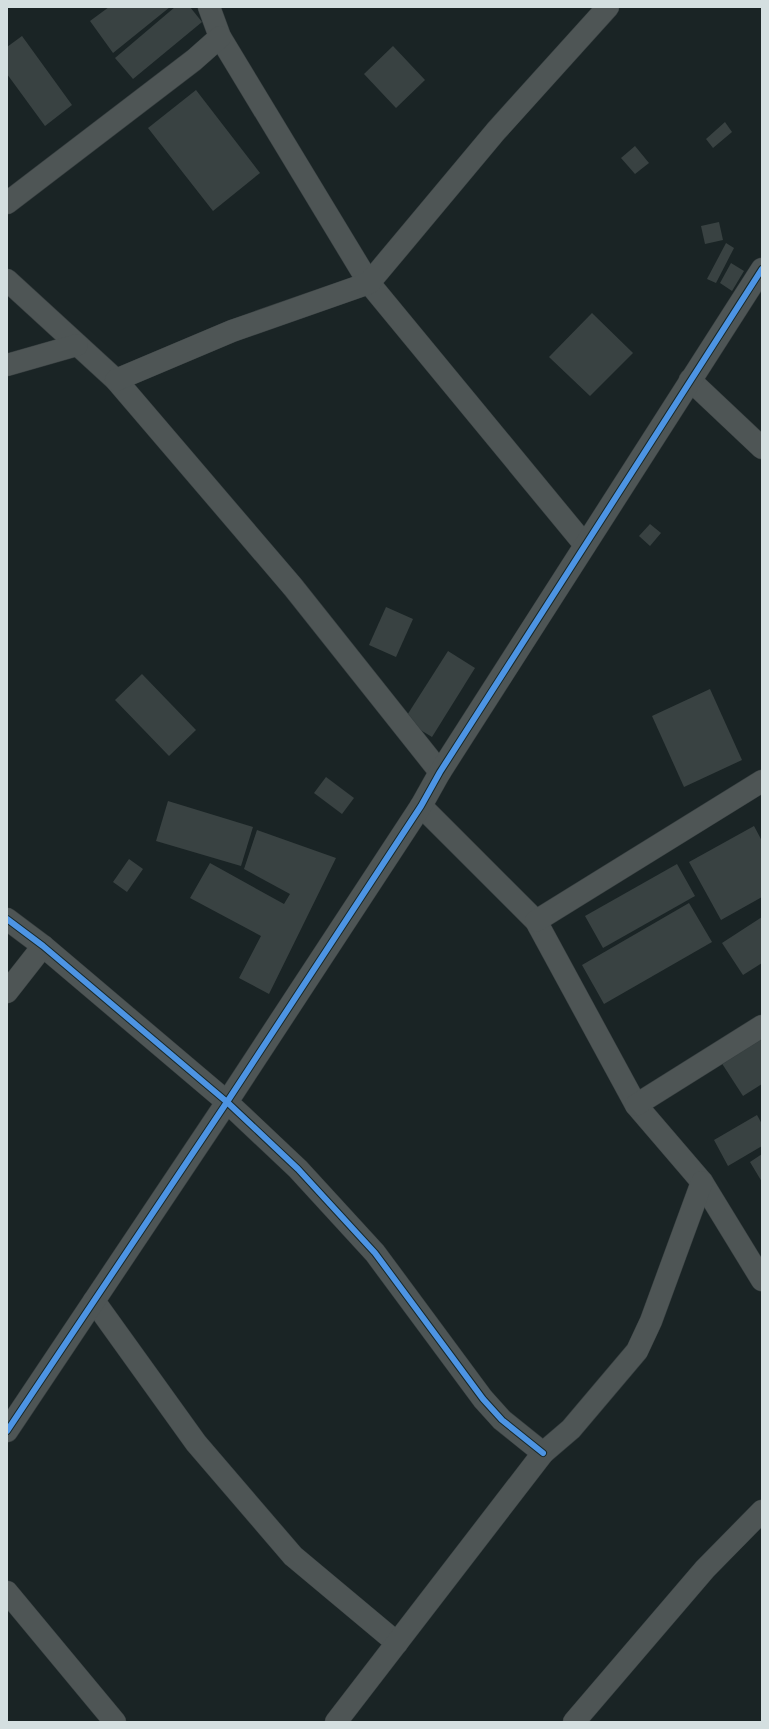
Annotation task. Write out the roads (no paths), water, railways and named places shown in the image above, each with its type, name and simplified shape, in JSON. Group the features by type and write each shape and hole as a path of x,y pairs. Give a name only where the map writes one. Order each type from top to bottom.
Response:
{"street":[{"path":"209,7 220,37 369,283 585,545"},
{"path":"116,380 232,331 369,283 496,131 601,9"},
{"path":"7,202 194,60 220,37"},
{"path":"7,1431 227,1102 421,806 440,772 762,269"},
{"path":"7,280 116,380 293,587 440,772"},
{"path":"7,365 77,345"},
{"path":"690,380 762,448"},
{"path":"536,921 762,781"},
{"path":"421,806 536,921 636,1104 702,1182 756,1256 762,1280"},
{"path":"7,919 43,946 227,1102 298,1169 375,1252 483,1399 502,1420 543,1453"},
{"path":"7,992 43,946"},
{"path":"636,1104 762,1026"},
{"path":"336,1722 543,1453 571,1429 637,1351 650,1321 702,1182"},
{"path":"94,1301 196,1443 293,1556 397,1643"},
{"path":"574,1722 705,1569 762,1511"},
{"path":"7,1592 115,1722"}]}
